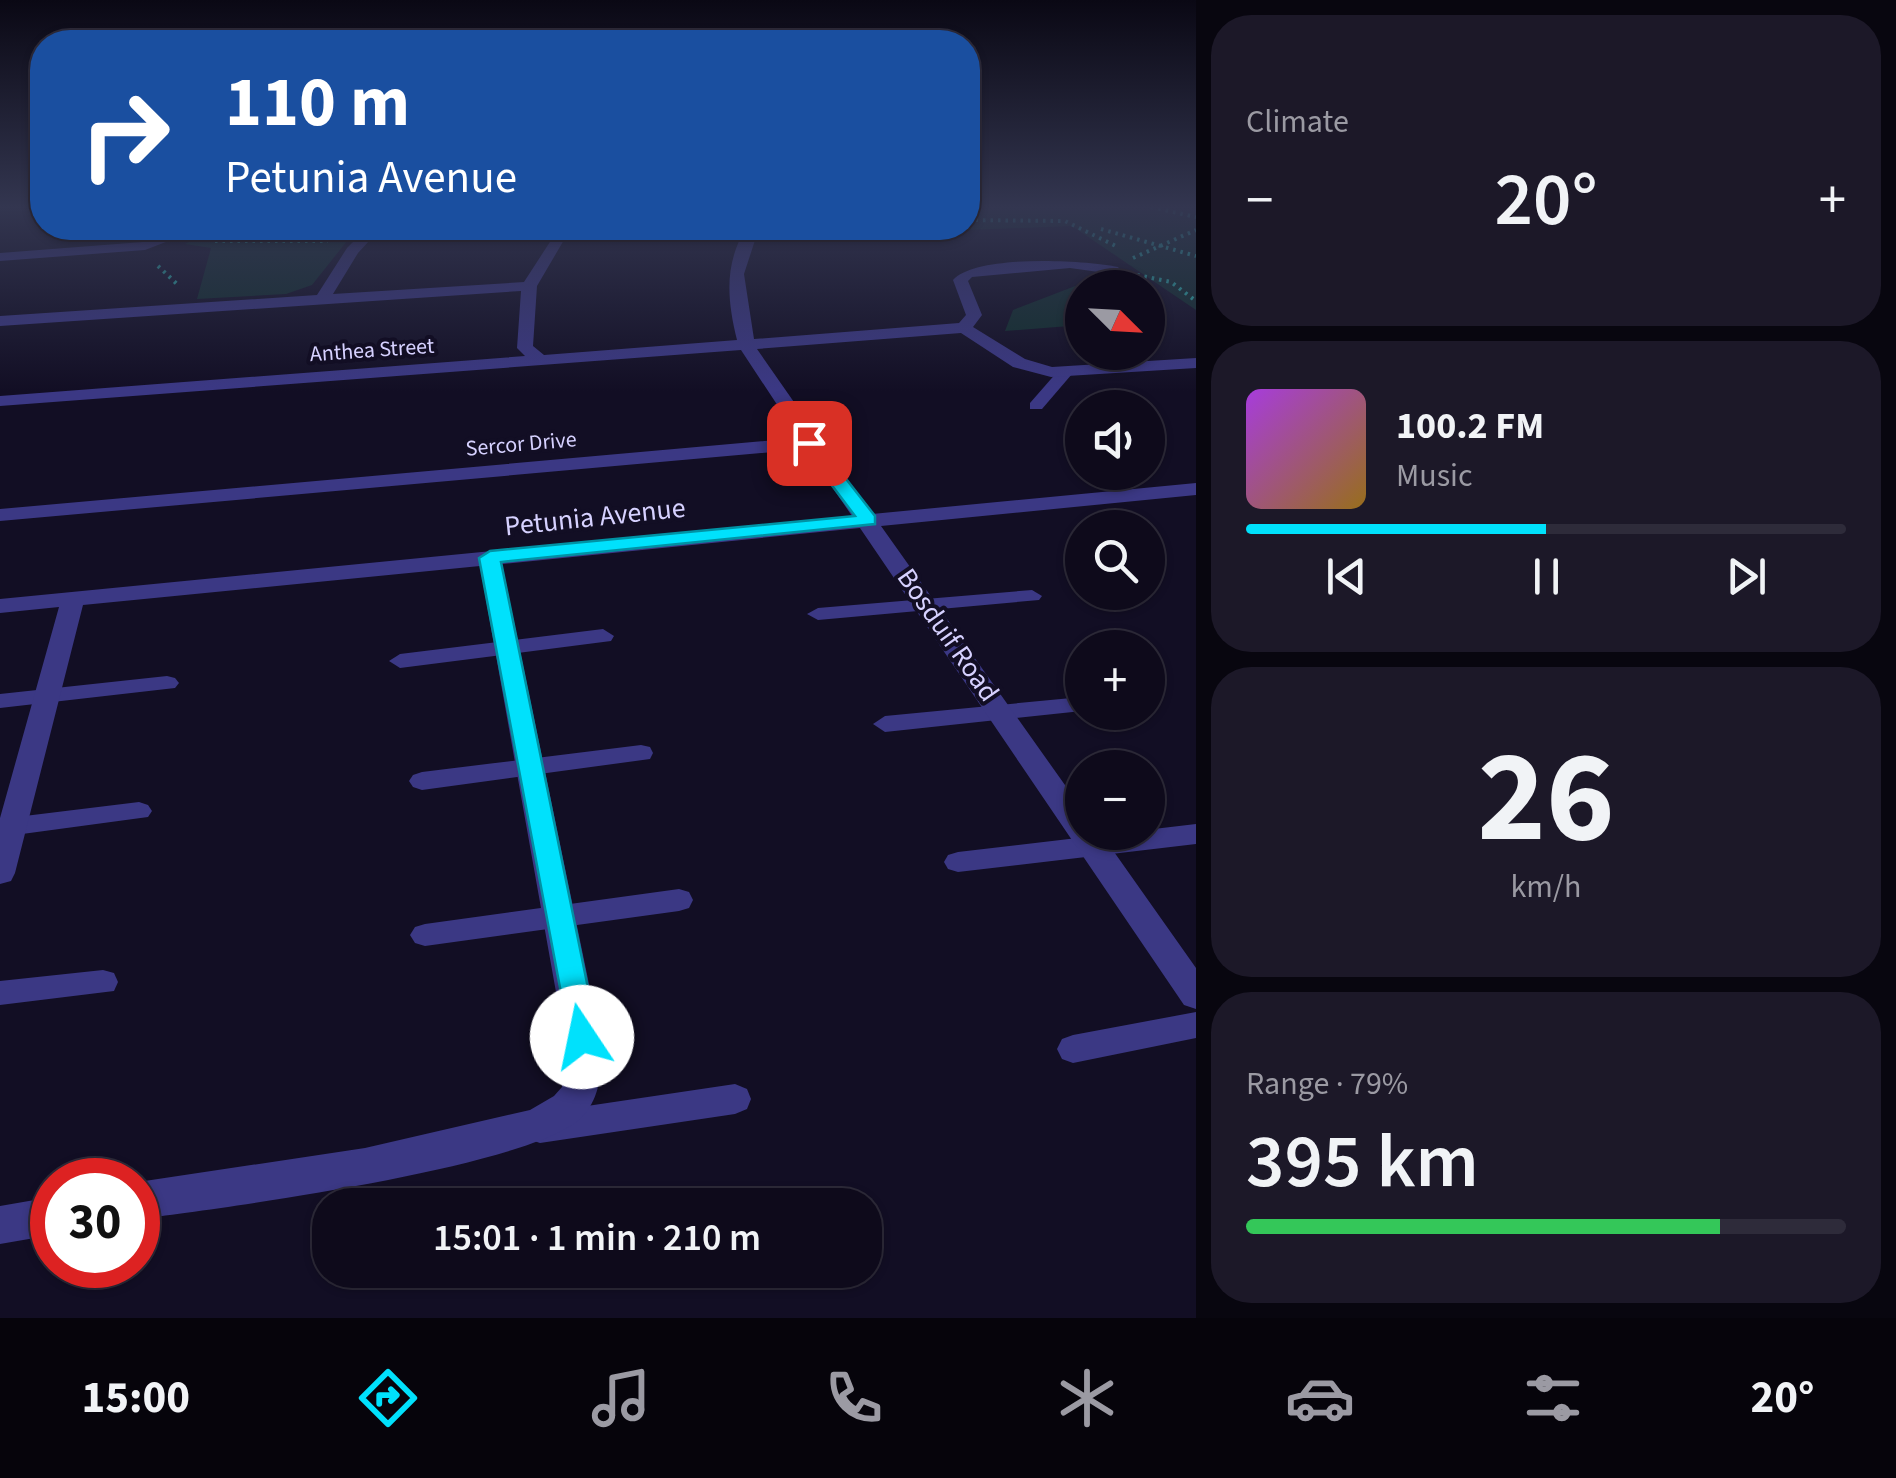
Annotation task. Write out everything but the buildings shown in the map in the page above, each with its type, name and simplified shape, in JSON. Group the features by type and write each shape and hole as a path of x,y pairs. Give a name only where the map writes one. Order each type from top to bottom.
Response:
{"street":[{"path":"323,298 342,269"},
{"path":"540,269 529,286 525,348 540,360"},
{"path":"735,269 747,344 809,443"},
{"path":"1019,269 968,273 960,280 974,315 964,328 1019,363 1064,374 1196,364"},
{"path":"1102,269 1113,270"},
{"path":"0,321 529,286"},
{"name":"Anthea Street","path":"0,401 964,328"},
{"name":"Sercor Drive","path":"0,514 809,443"},
{"name":"Bosduif Road","path":"809,443 868,520 1065,804"},
{"name":"Petunia Avenue","path":"0,606 1196,489"},
{"path":"160,1197 459,1146 529,1130 568,1108 585,1074 559,915 490,558"},
{"path":"0,873 6,827 74,599"},
{"name":"Bosduif Road","path":"1097,850 1196,995"},
{"path":"0,1225 30,1220"}],"lane":[{"path":"1036,406 1064,374"},
{"path":"818,614 1032,596"},
{"path":"400,660 604,636"},
{"path":"0,701 167,683"},
{"path":"885,724 1065,705"},
{"path":"422,781 530,764 642,753"},
{"path":"6,827 139,811"},
{"path":"1165,835 1196,834"},
{"path":"958,862 1065,840"},
{"path":"425,935 678,900"},
{"path":"0,994 103,982"},
{"path":"1073,1050 1196,1025"},
{"path":"529,1130 734,1099"}],"path":[{"path":"162,269 178,280 171,309"}],"green space":[{"path":"205,269 325,269 312,285 286,294 197,299"},
{"path":"1135,269 1196,269 1196,310 1165,289 1165,270"},
{"path":"1065,290 1065,326 1005,331 1013,310"}],"route":[{"path":"582,1037 490,558 868,520 809,443"}]}
